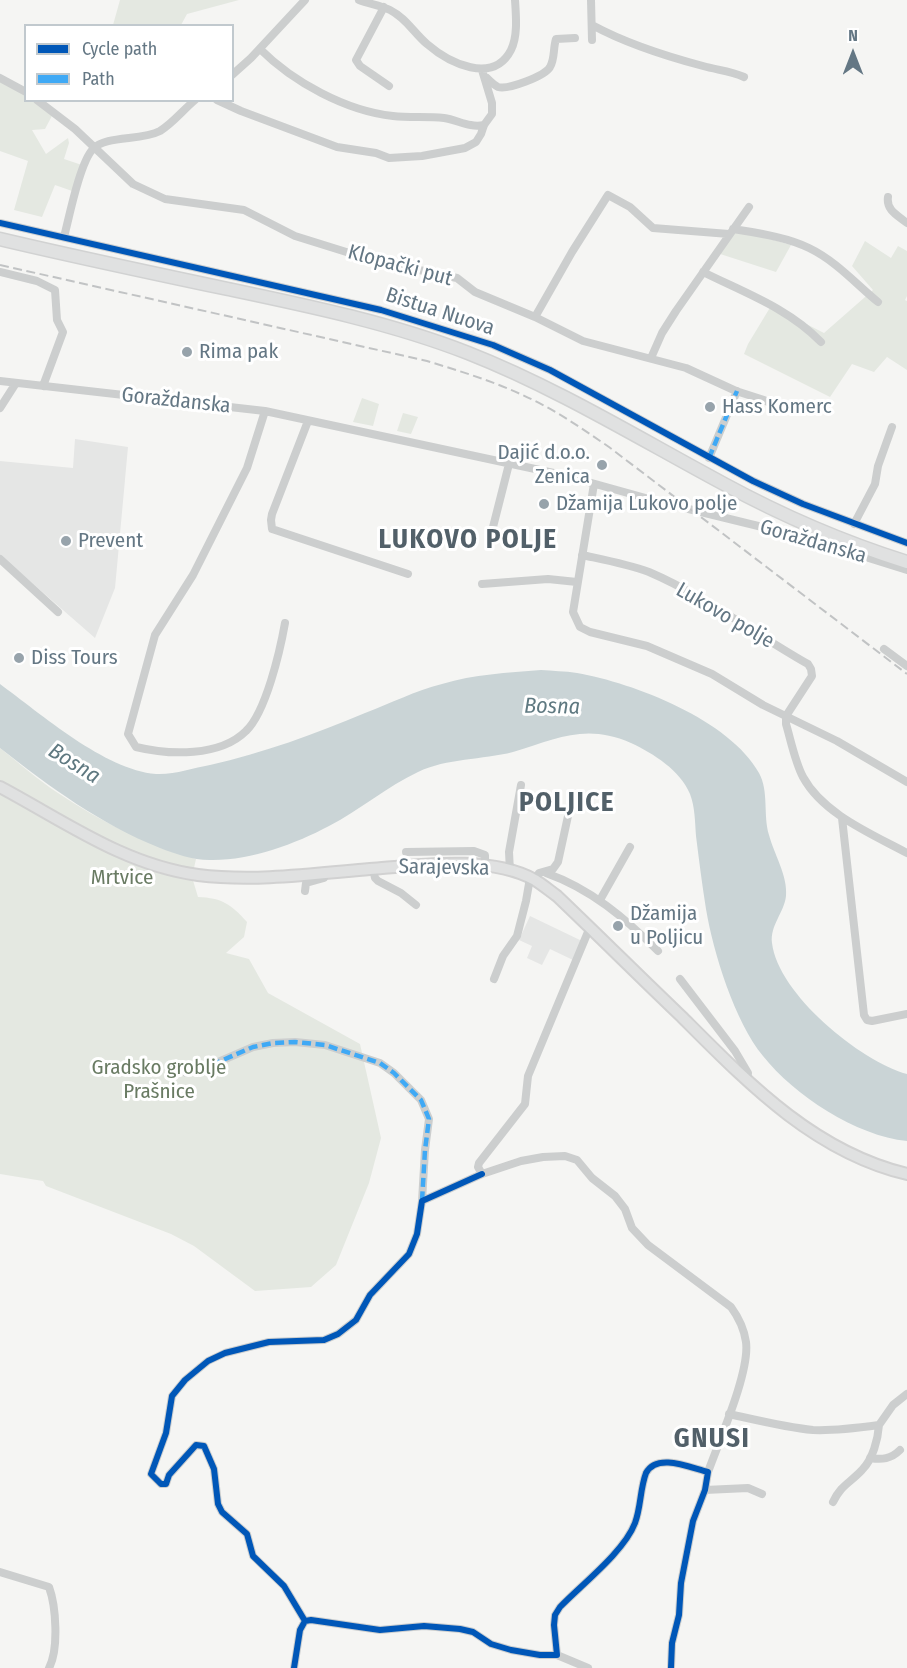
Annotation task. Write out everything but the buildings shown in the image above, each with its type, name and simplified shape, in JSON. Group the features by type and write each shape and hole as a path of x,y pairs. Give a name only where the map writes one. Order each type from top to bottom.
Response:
{"highway":[{"path":"0,239 311,306 431,340 470,354 540,386 725,485 804,524 866,549 907,562"}],"main road":[{"name":"Sarajevska","path":"0,787 102,844 133,859 162,869 240,878 438,864 485,865 532,879 557,897 590,927 747,1080 811,1132 834,1147 870,1163 907,1174"}],"street":[{"path":"234,73 260,49 304,0"},
{"path":"359,0 384,8 402,18 425,43 438,52 484,73 499,87 511,87 545,72 553,59 556,39 575,38"},
{"path":"484,73 502,63 511,49 516,20 515,0"},
{"path":"591,0 592,40"},
{"path":"384,8 356,60 360,66 388,86"},
{"path":"592,26 640,47 744,77"},
{"path":"260,49 294,78 317,91 358,108 392,116 447,118 468,125 484,125"},
{"path":"221,102 337,147 375,153 389,158 422,156 465,148 476,142 492,114 492,103 484,73"},
{"path":"0,78 24,91"},
{"name":"Klopački put","path":"41,102 75,129 133,184 165,199 244,210 295,236 372,260 457,278 475,292 583,340 686,368 737,391 764,400 781,410"},
{"path":"64,237 86,162 95,147 104,142 148,136 160,131 193,102"},
{"path":"535,317 608,195 630,207 652,228 731,232 787,241 810,248 831,261 878,302"},
{"path":"888,196 887,203 890,209 907,223"},
{"path":"651,358 662,333 749,207"},
{"name":"Bistua Nuova","path":"0,223 381,310 493,345 550,370 753,481 854,524 907,543"},
{"path":"0,272 37,281 55,290 57,320 63,332 44,386"},
{"path":"703,272 771,304 821,342"},
{"name":"Goraždanska","path":"0,381 265,411 594,484 795,534 907,570"},
{"path":"0,408 16,383"},
{"path":"709,458 737,391"},
{"path":"265,411 247,468 193,575 155,634 128,734 136,747 154,751 194,751 228,745 247,731 258,714 278,661 285,623"},
{"path":"308,421 271,520 272,529 408,574"},
{"path":"854,524 875,484 878,466 892,427"},
{"path":"492,531 509,464"},
{"path":"594,484 573,612 580,627 590,632 647,646 687,662 728,682 763,705 837,741 907,782"},
{"name":"Lukovo polje","path":"582,555 630,565 651,573 808,664 812,676 786,716"},
{"path":"0,559 58,612"},
{"path":"482,584 548,579 577,582"},
{"path":"884,648 907,666"},
{"path":"786,716 786,724 803,777 816,794 842,818 907,853"},
{"path":"510,872 509,852 521,785"},
{"path":"546,873 558,862 573,793"},
{"path":"842,818 864,1015 867,1020 872,1021 907,1014"},
{"path":"600,900 630,847"},
{"path":"406,852 474,850 485,855 485,865"},
{"path":"373,869 375,878 416,905"},
{"path":"305,891 306,883 324,878 325,873"},
{"path":"494,979 503,956 517,936 532,879 539,873 546,873 600,900 629,922 658,951"},
{"path":"482,1174 478,1167 479,1163 525,1104 528,1076 590,927"},
{"path":"680,979 735,1051 748,1073 747,1080"},
{"path":"186,1073 253,1047 296,1042 325,1045 380,1063 394,1073 421,1100 429,1119 422,1201 417,1234 409,1254 370,1295 356,1320 338,1334 324,1340 269,1342 225,1353 208,1360 185,1380 172,1396 168,1427 151,1474 161,1484 166,1484 169,1475 196,1445 204,1446 213,1469 218,1504 222,1512 247,1534 253,1556 284,1586 305,1621"},
{"path":"422,1201 482,1174 521,1161 565,1156 577,1160 592,1178 615,1196 625,1209 632,1228 648,1245 731,1308 739,1319 744,1331 746,1357 708,1472 705,1490 693,1521 681,1582 679,1615 672,1643 671,1668"},
{"path":"833,1502 837,1492 845,1483 864,1468 870,1458 879,1425 893,1405 907,1394"},
{"path":"729,1414 814,1430 842,1430 879,1425"},
{"path":"870,1458 894,1456 900,1450"},
{"path":"557,1655 555,1615 560,1607 600,1569 627,1538 634,1525 643,1480 648,1468 656,1463 664,1462 708,1472"},
{"path":"705,1490 748,1488 762,1494"},
{"path":"0,1572 49,1587 53,1597 55,1635 52,1663 49,1668"},
{"path":"305,1621 312,1620 380,1630 424,1626 460,1629 473,1632 491,1644 511,1650 549,1656 557,1655 588,1668"},
{"path":"294,1668 300,1630 305,1621"}],"shaded area":[{"name":"Prevent","path":"75,439 128,447 115,588 95,638 0,555 0,461 73,468"},
{"path":"530,916 582,941 573,960 550,949 542,965 527,958 532,946 519,940"}],"green space":[{"path":"120,0 239,0 187,14 182,24 113,24"},
{"path":"0,81 24,90 24,102 40,102 54,112 45,129 32,130 46,154 68,138 69,143 64,159 82,165 75,192 55,185 42,217 14,210 28,161 0,151"},
{"path":"736,232 749,233 791,245 776,272 717,253"},
{"path":"865,241 891,258 898,246 907,251 907,296 905,300 907,301 907,370 887,357 874,372 852,364 830,397 744,354 771,306 824,333 873,290 852,266"},
{"path":"362,398 379,404 373,426 353,422"},
{"path":"403,413 418,417 411,434 397,431"},
{"name":"Gradsko groblje Prašnice","path":"0,748 74,804 142,839 196,859 192,877 198,897 226,903 247,922 244,937 226,953 249,959 268,993 360,1044 381,1138 369,1183 336,1265 311,1287 255,1291 194,1246 171,1234 46,1186 43,1181 0,1174"}],"water":[{"name":"Bosna","path":"541,670 572,672 600,678 652,695 704,721 726,736 745,754 762,780 767,827 785,881 785,902 772,937 778,963 789,983 824,1023 867,1055 888,1067 907,1074 907,1141 887,1138 867,1131 809,1099 776,1071 753,1042 735,1006 714,945 706,909 694,809 690,794 686,785 673,770 649,752 631,743 599,734 571,735 501,755 429,767 316,833 258,854 213,860 172,853 117,828 57,790 0,748 0,684 54,725 95,752 136,770 163,774 210,765 269,749 432,687 491,674"}],"railway":[{"path":"0,265 427,361 481,378 520,394 562,416 609,447 907,674"}],"marked path":[{"path":"709,458 737,391"},
{"path":"186,1073 253,1047 273,1043 295,1042 325,1045 380,1063 394,1073 421,1100 429,1119 422,1201"}],"cycle path":[{"path":"0,223 381,310 493,345 550,370 753,481 803,504 907,543"},
{"path":"305,1621 284,1586 253,1556 247,1534 222,1512 218,1504 214,1469 204,1446 196,1445 169,1475 166,1484 161,1484 151,1474 166,1433 172,1396 185,1380 208,1361 225,1353 269,1342 324,1340 338,1334 356,1320 370,1295 409,1254 417,1234 422,1201 482,1174"},
{"path":"294,1668 300,1630 305,1621 311,1620 380,1630 424,1626 460,1629 473,1632 491,1644 511,1650 540,1655 557,1655 555,1615 560,1607 622,1545 635,1523 646,1473 658,1463 666,1462 708,1472 705,1490 693,1521 681,1583 679,1615 672,1643 671,1668"}],"place":[{"name":"Rima pak","path":"187,352"},
{"name":"Hass Komerc","path":"710,407"},
{"name":"Dajić d.o.o. Zenica","path":"602,465"},
{"name":"Džamija Lukovo polje","path":"544,504"},
{"name":"Prevent","path":"66,541"},
{"name":"Diss Tours","path":"19,658"},
{"name":"Džamija u Poljicu","path":"618,926"}],"district":[{"name":"LUKOVO POLJE","path":"468,540"},
{"name":"POLJICE","path":"567,803"},
{"name":"GNUSI","path":"712,1439"}],"park label":[{"name":"Mrtvice","path":"122,878"}]}
